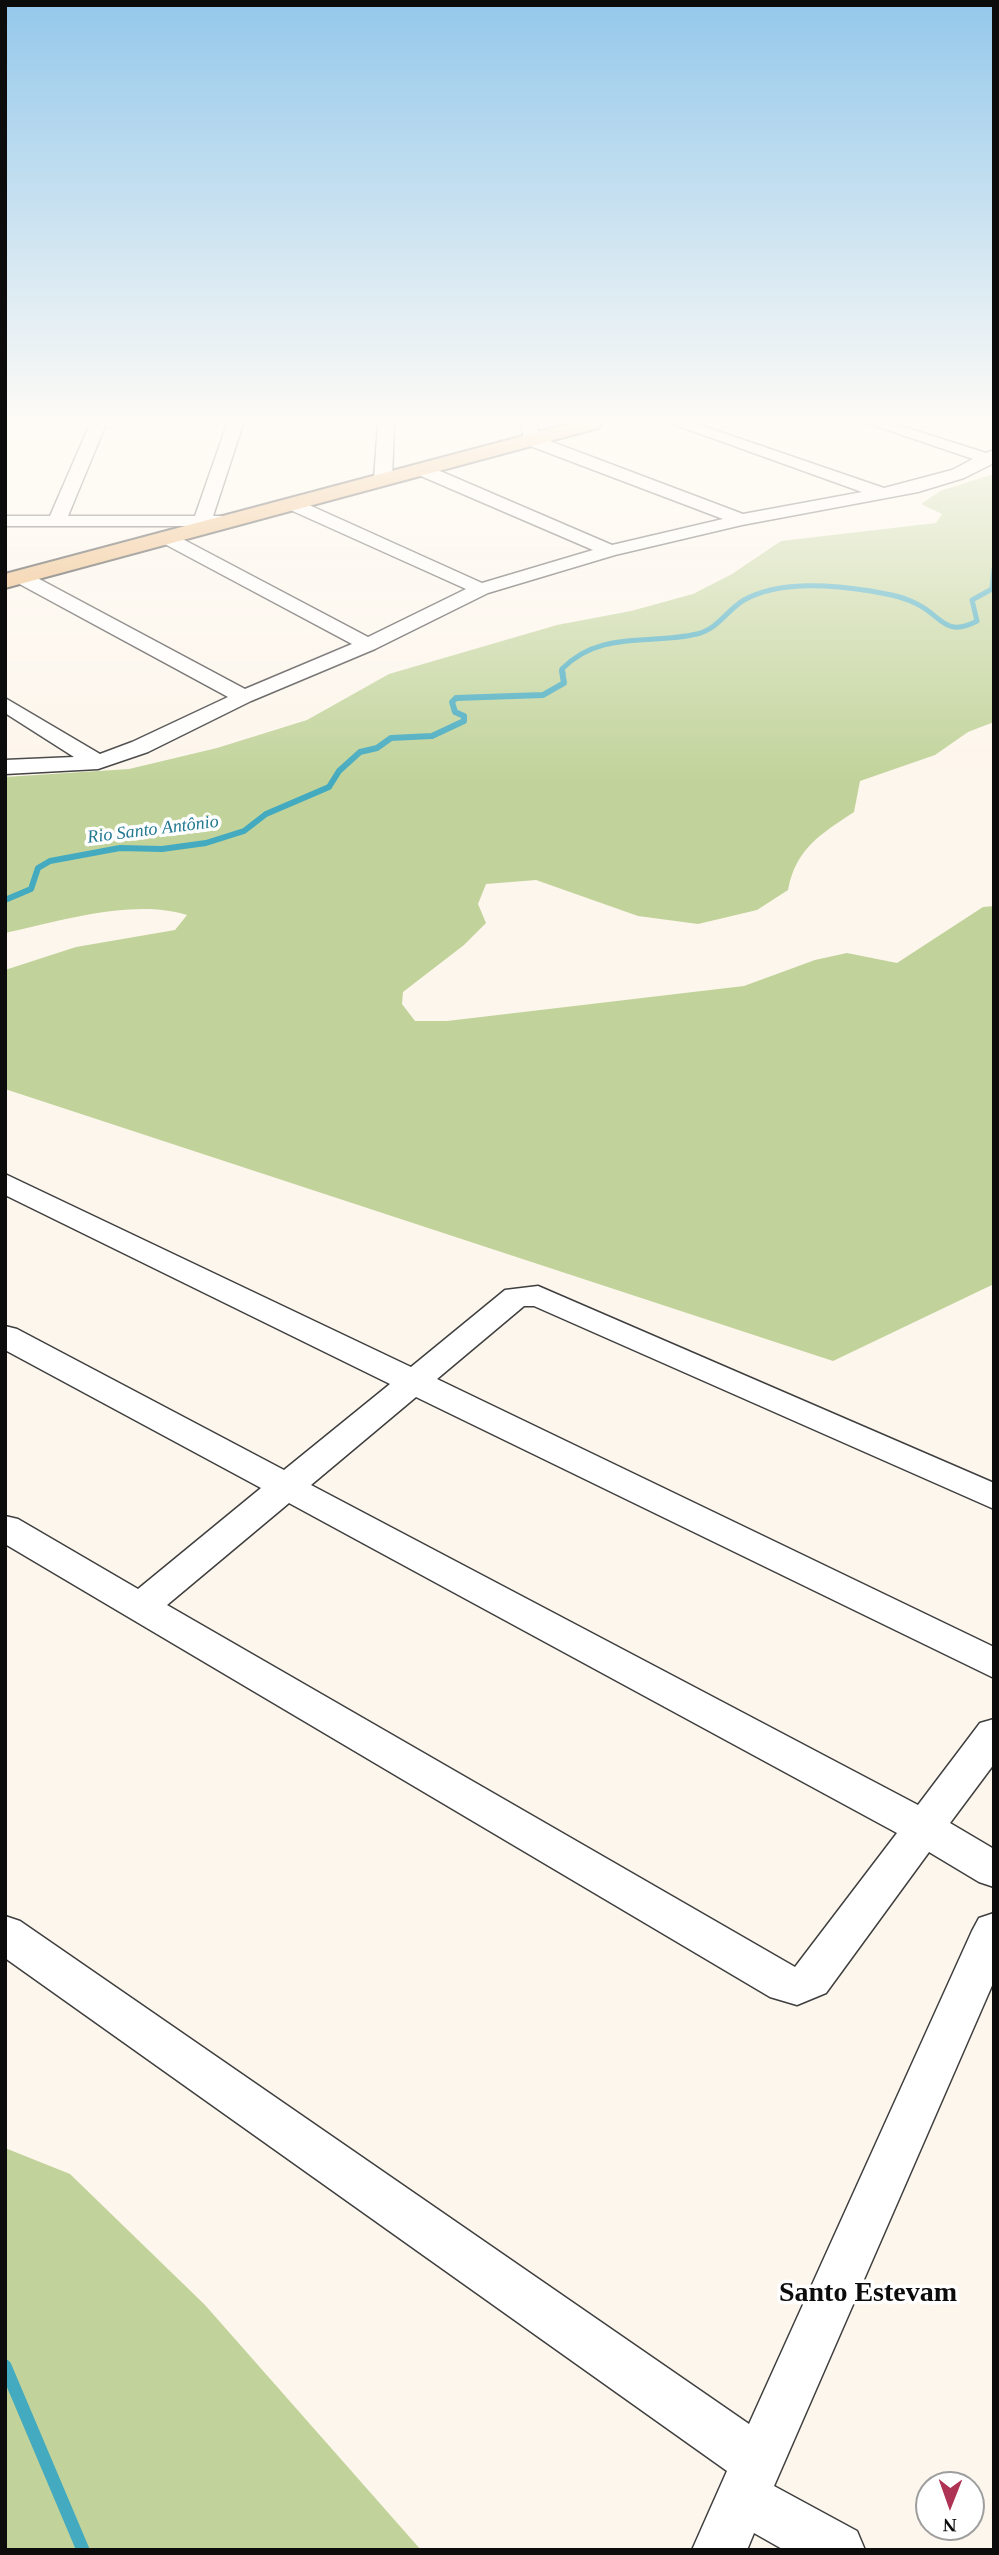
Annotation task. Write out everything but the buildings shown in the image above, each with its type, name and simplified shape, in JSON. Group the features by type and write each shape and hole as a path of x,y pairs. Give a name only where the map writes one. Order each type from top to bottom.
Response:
{"main road":[{"path":"13,579 147,543"}],"street":[{"path":"177,543 368,645"},
{"path":"379,543 481,589"},
{"path":"592,543 610,551"},
{"path":"5,767 52,767 98,761 140,747 244,697 368,645 481,589 643,543"},
{"path":"13,579 244,697"},
{"path":"5,704 98,761"},
{"path":"5,1183 994,1664"},
{"path":"139,1608 516,1297 532,1295 994,1497"},
{"path":"5,1336 923,1828 994,1870"},
{"path":"5,1528 786,1984 797,1986 810,1980 994,1734"},
{"path":"5,1934 749,2479 838,2550"},
{"path":"719,2550 749,2479 988,1959"}],"green space":[{"path":"778,543 994,543 994,722 968,732 935,755 860,781 854,812 821,835 804,853 797,863 788,890 757,910 698,924 638,916 536,880 486,884 478,904 486,923 464,945 403,992 402,1004 415,1021 447,1021 744,986 815,960 847,953 897,963 983,907 994,906 994,1284 833,1361 5,1089 5,970 76,947 175,930 187,915 166,910 120,910 5,933 5,777 129,769 217,748 307,720 389,674 557,625 631,611 693,594 732,574"},
{"path":"5,2148 70,2174 205,2305 421,2550 5,2550"}],"waterway":[{"name":"Rio Santo Antônio","path":"563,673 562,669 593,649 626,641 679,637 704,632 744,600 774,589 790,587 840,587 894,596 917,604 951,626 966,626 977,621 972,600 992,589 994,569"},
{"name":"Rio Santo Antônio","path":"5,900 31,889 38,868 50,861 120,848 162,849 206,843 244,831 266,814 329,787 339,771 360,752 377,748 391,738 432,736 464,721 464,716 455,712 452,702 456,698 543,695 564,683 562,671"},
{"path":"5,2366 83,2550"}],"district":[{"name":"Santo Estevam","path":"868,2294"}]}
